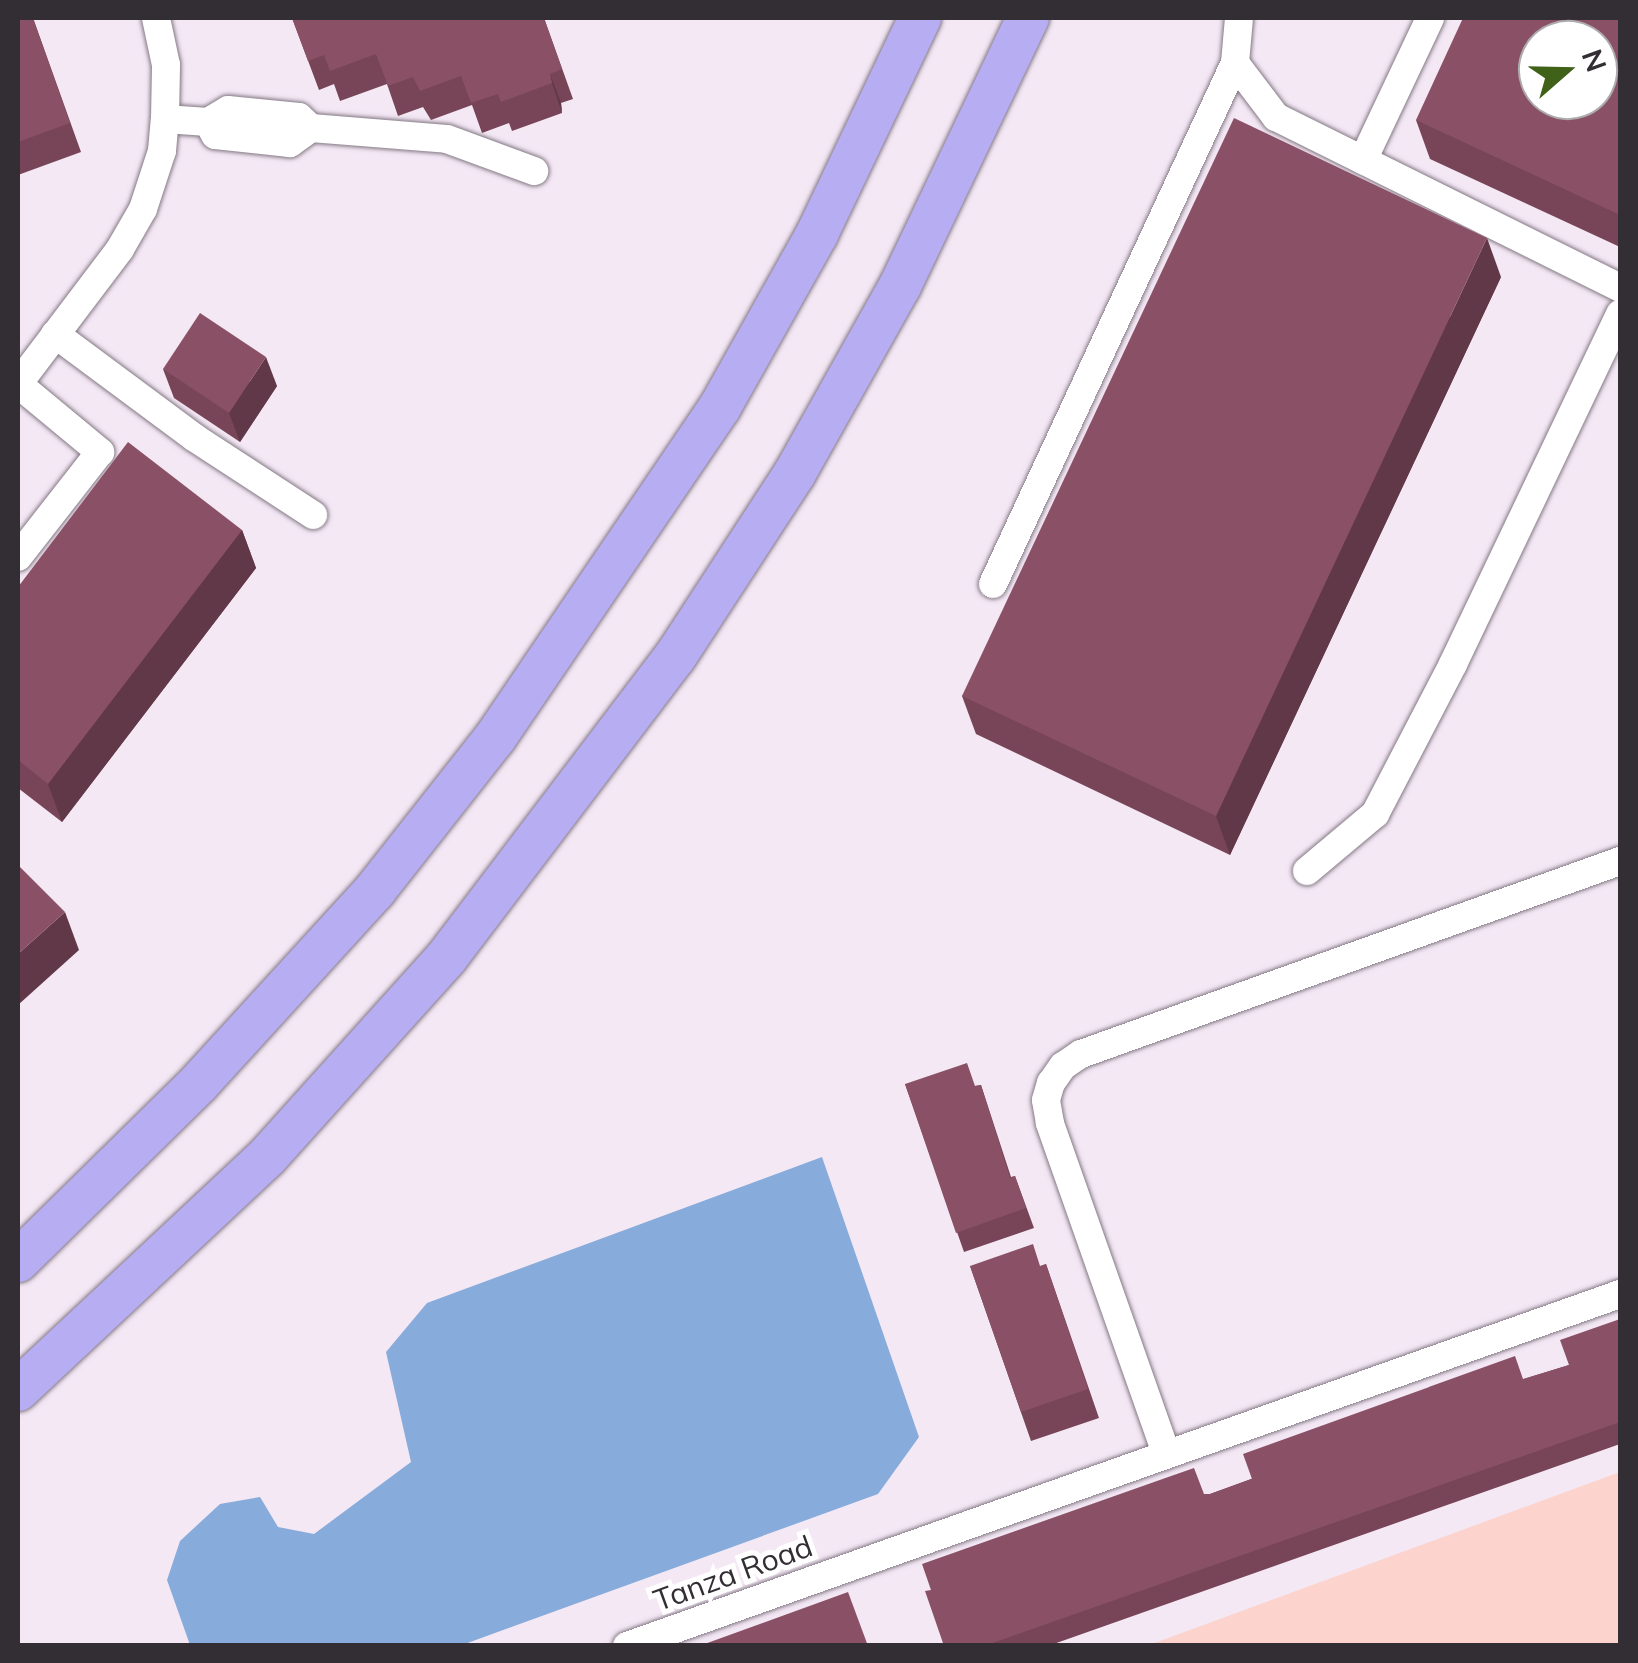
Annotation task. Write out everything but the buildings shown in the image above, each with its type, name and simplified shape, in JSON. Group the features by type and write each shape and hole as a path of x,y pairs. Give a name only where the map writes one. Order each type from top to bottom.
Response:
{"highway":[{"path":"18,1261 199,1084 376,889 496,738 720,408 817,234 920,18"},
{"path":"18,1390 104,1314 280,1143 447,956 675,657 795,473 900,286 1028,18"}],"street":[{"path":"18,556 100,452 18,384 135,226 155,177 166,119 166,65 156,18"},
{"path":"992,584 1235,63 1239,18"},
{"path":"1363,160 1430,18"},
{"path":"1235,63 1276,117 1620,288"},
{"path":"166,119 208,122 214,135 290,143 311,128 447,139 534,171"},
{"path":"1307,871 1374,814 1453,664 1620,314"},
{"path":"55,334 195,438 313,515"},
{"path":"1166,1453 1050,1123 1046,1100 1063,1066 1081,1054 1620,860"},
{"name":"Tanza Road","path":"627,1646 1620,1294"}],"shaded area":[{"path":"1620,1472 1620,1645 1149,1645"}],"water":[{"path":"822,1157 919,1437 878,1494 462,1645 190,1645 167,1580 180,1541 220,1504 260,1497 278,1527 314,1534 411,1462 386,1352 427,1303"}]}
